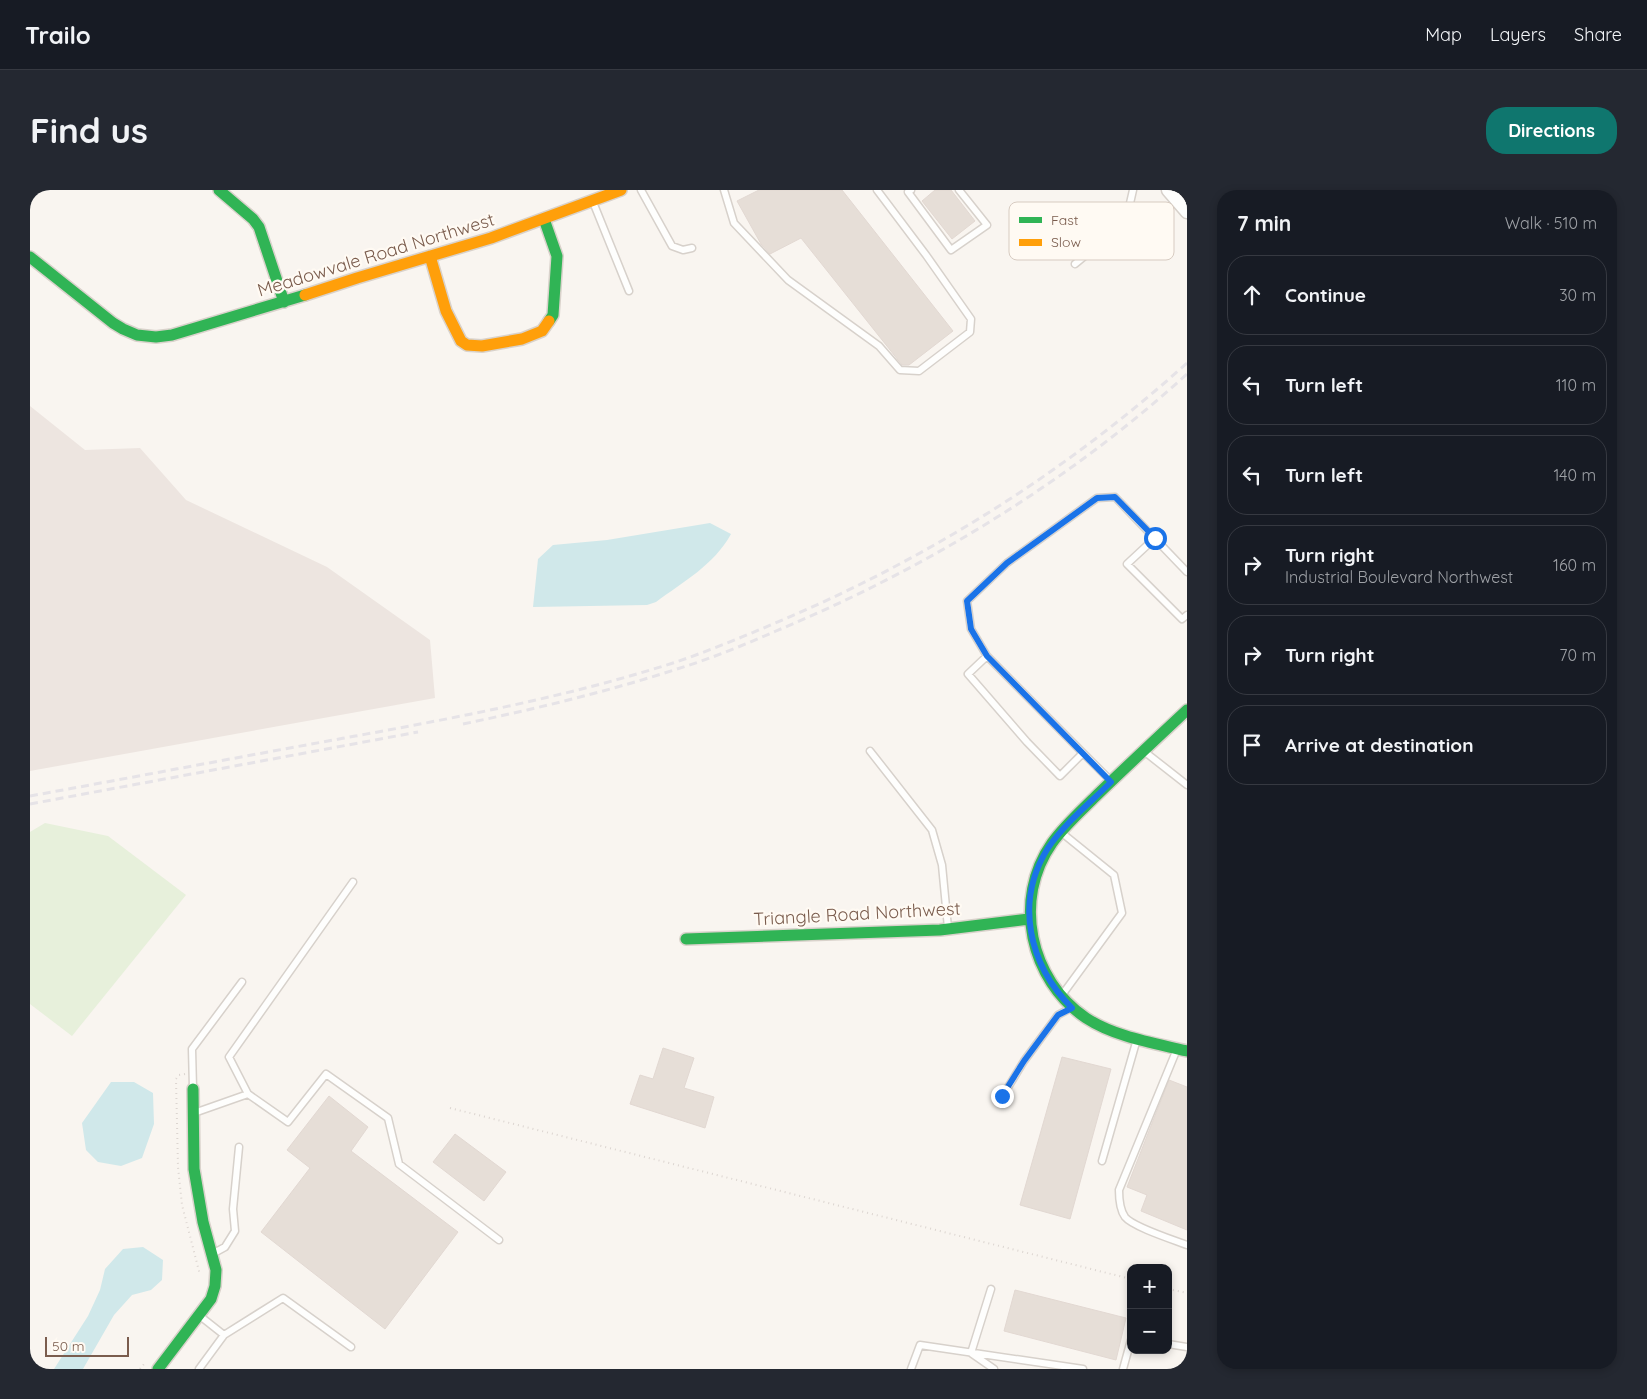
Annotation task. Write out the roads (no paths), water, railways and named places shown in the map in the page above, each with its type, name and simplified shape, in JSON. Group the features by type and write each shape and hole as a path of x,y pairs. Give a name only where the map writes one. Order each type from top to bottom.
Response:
{"street":[{"path":"219,190 253,219 259,227 284,302"},
{"name":"Meadowvale Road Northwest","path":"30,256 113,324 137,335 156,337 172,335 284,302 491,238 621,190"},
{"path":"1168,190 1187,212"},
{"path":"430,256 446,311 461,341 468,345 482,346 522,339 542,331 553,315 557,256 544,219"},
{"path":"1184,1050 1101,1026 1072,1008 1049,981 1041,966 1033,941 1030,898 1037,872 1048,848 1111,782 1187,710"},
{"name":"Triangle Road Northwest","path":"686,939 948,929 1030,919"},
{"path":"158,1369 211,1299 215,1286 216,1270 203,1222 194,1169 193,1089"}],"lane":[{"path":"641,190 672,246 683,250 692,248"},
{"path":"724,190 734,223 788,280 879,346 900,370 919,371 970,332 970,318 877,190"},
{"path":"911,190 908,192 951,250 987,225 959,190"},
{"path":"592,201 629,291"},
{"path":"1075,264 1080,260"},
{"path":"1111,782 987,656 971,629 967,601 1007,563 1097,498 1115,497 1187,572"},
{"path":"1155,538 1128,564 1182,619 1187,615"},
{"path":"987,656 968,674 1027,742 1060,776 1083,753"},
{"path":"870,751 932,830 942,865 948,929"},
{"path":"1144,751 1187,784"},
{"path":"1061,833 1114,875 1122,913 1061,997"},
{"path":"353,882 230,1057 248,1094 288,1122 326,1074 388,1118 399,1164 499,1240"},
{"path":"193,1089 192,1049 242,982"},
{"path":"1002,1096 1024,1061 1058,1015 1072,1008"},
{"path":"1102,1162 1138,1038"},
{"path":"1184,1050 1119,1190 1118,1199 1125,1216 1133,1223 1187,1245"},
{"path":"193,1113 248,1094"},
{"path":"213,1254 225,1247 235,1231 233,1209 239,1147"},
{"path":"971,1353 991,1289"},
{"path":"199,1369 224,1336 283,1298 351,1348"},
{"path":"198,1314 224,1336"},
{"path":"910,1369 920,1345 1083,1369"},
{"path":"1172,1345 1187,1347"},
{"path":"971,1353 994,1369"},
{"path":"1123,1369 1127,1354"}],"water":[{"path":"710,523 731,534 724,545 707,564 656,602 647,605 533,607 538,559 553,545 607,540"},
{"path":"111,1082 134,1082 153,1093 154,1124 142,1158 121,1166 98,1162 86,1150 82,1123"},
{"path":"143,1247 163,1260 162,1280 151,1290 132,1295 114,1315 83,1369 54,1369 88,1316 100,1290 105,1269 123,1249"}],"railway":[{"path":"30,796 502,708 630,676 698,654 829,599 938,543 991,511 1092,441 1187,363"},
{"path":"463,724 597,693 689,665 739,647 832,607 940,551 1044,487 1141,414 1187,374"},
{"path":"30,804 418,732"}]}
